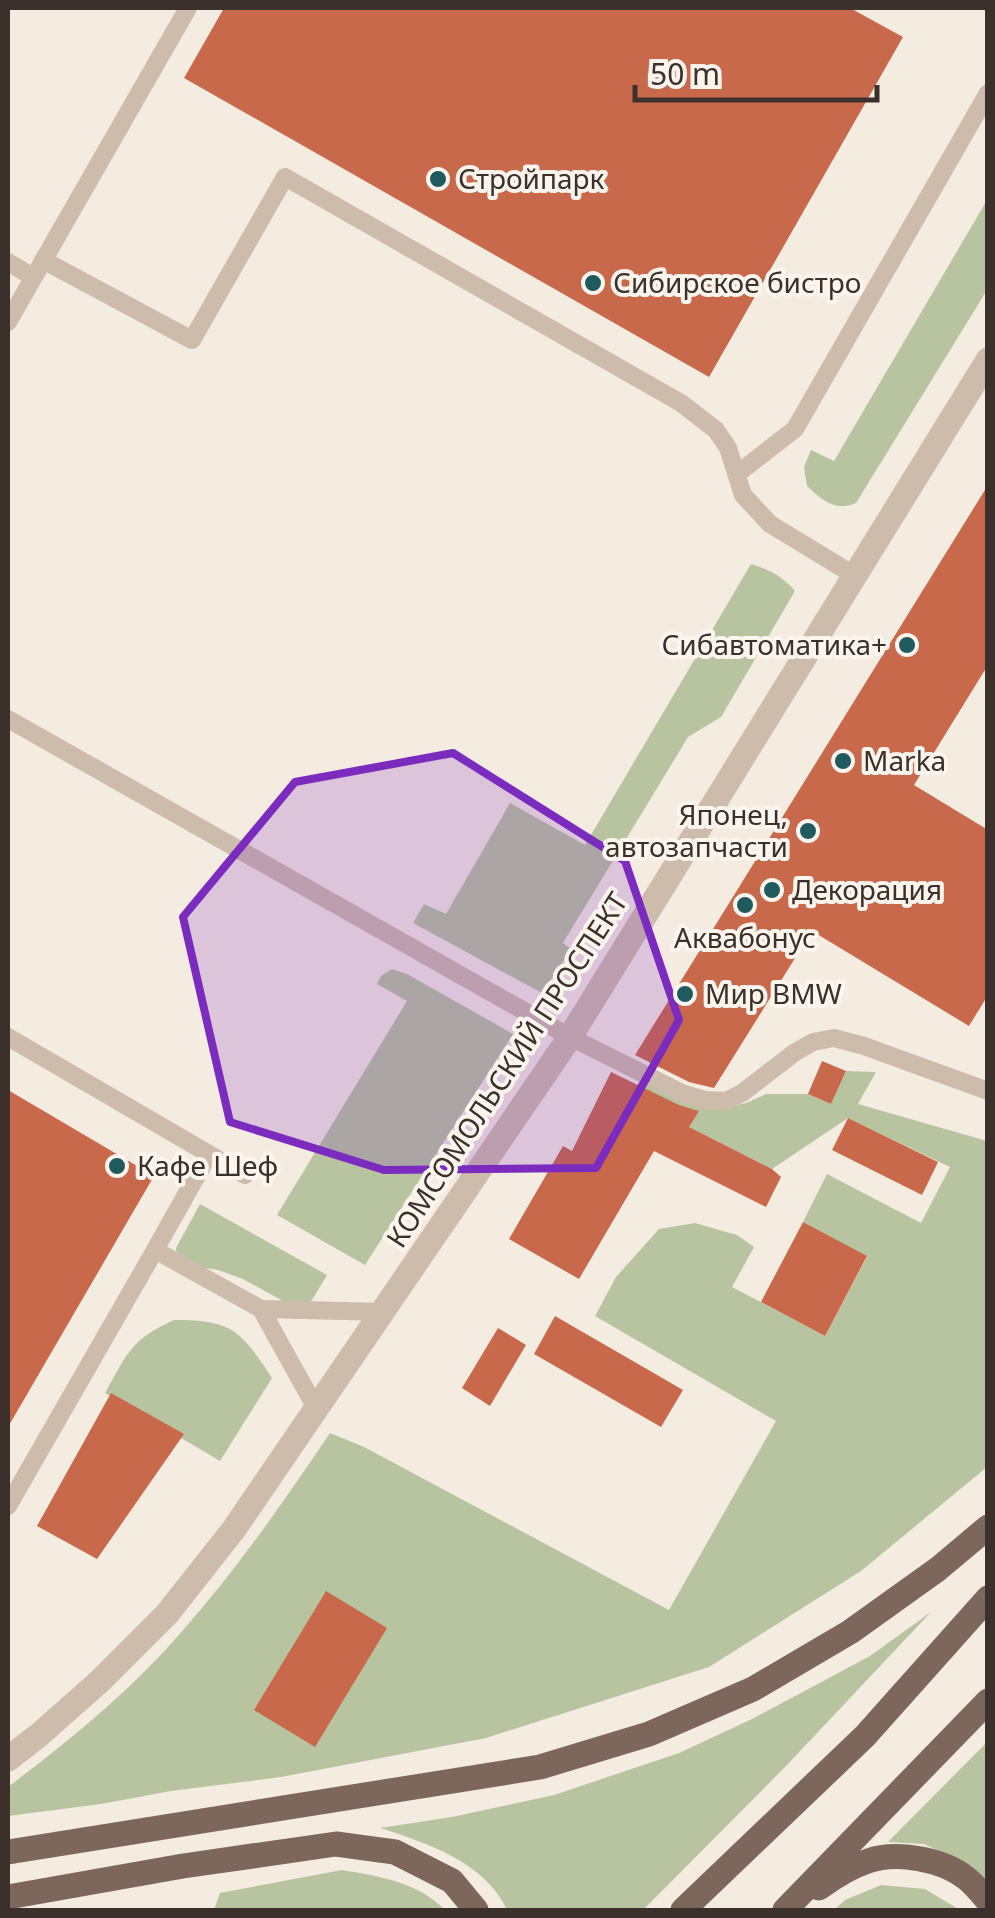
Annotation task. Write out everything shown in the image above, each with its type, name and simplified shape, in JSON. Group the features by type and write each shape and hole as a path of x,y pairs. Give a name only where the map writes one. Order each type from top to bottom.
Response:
{"main road":[{"path":"8,1852 540,1767 649,1734 753,1689 850,1632 938,1569 988,1527"},
{"path":"683,1910 865,1736 988,1598"},
{"path":"786,1910 988,1701"},
{"path":"8,1896 336,1844 394,1852 452,1881 476,1910"},
{"path":"786,1910 838,1874 871,1860 903,1858 936,1863 965,1877 988,1901"}],"street":[{"name":"КОМСОМОЛЬСКИЙ ПРОСПЕКТ","path":"8,1759 100,1681 167,1614 234,1529 570,1037 988,360"}],"lane":[{"path":"8,322 188,8"},
{"path":"736,474 795,429 988,93"},
{"path":"43,260 192,340 285,177 681,402 716,430 728,448 743,495 770,524 854,575"},
{"path":"8,262 33,278"},
{"path":"8,718 570,1037 684,1094 726,1100 742,1093 813,1042 834,1038 982,1089 988,1070"},
{"path":"8,1037 245,1175"},
{"path":"8,1506 209,1154"},
{"path":"155,1250 262,1309 384,1312"},
{"path":"262,1309 317,1410"}],"highlighted area":[{"path":"453,753 625,861 679,1020 596,1168 384,1170 230,1122 183,917 295,782"}],"green space":[{"path":"987,200 987,290 856,503 829,503 807,486 804,467 811,450 834,461"},
{"path":"751,564 775,574 795,591 721,717 688,737 563,943 571,949 542,993 413,923 424,904 446,914 510,803 585,845"},
{"path":"392,969 513,1034 365,1265 277,1215 407,1001 377,984"},
{"path":"846,1071 876,1072 858,1104 987,1141 987,1467 861,1571 709,1667 486,1738 281,1777 8,1816 8,1787 100,1713 164,1651 242,1558 330,1433 364,1447 669,1610 776,1421 595,1316 616,1277 659,1229 695,1223 737,1235 754,1247 732,1287 825,1336 867,1257 803,1222 827,1174 921,1223 950,1167 848,1118 772,1169 631,1098 641,1077 720,1109 766,1094 808,1094 831,1104"},
{"path":"200,1204 327,1275 309,1305 283,1301 243,1279 177,1258 176,1248"},
{"path":"174,1320 210,1322 234,1331 272,1378 220,1461 105,1393 139,1341"},
{"path":"931,1612 643,1910 507,1910 497,1893 470,1867 417,1840 380,1828 554,1795 679,1753 870,1656"},
{"path":"987,1742 987,1881 963,1862 924,1844 888,1842"},
{"path":"342,1870 410,1887 445,1910 214,1910 220,1893"},
{"path":"881,1885 925,1889 960,1910 834,1910 845,1900"}],"building":[{"path":"224,8 850,8 903,37 709,377 184,78"},
{"path":"988,485 988,665 914,785 988,830 988,995 969,1026 812,931 714,1088 689,1082 635,1055"},
{"path":"822,1061 846,1071 831,1104 808,1094"},
{"path":"611,1072 699,1111 689,1127 781,1177 766,1207 654,1151 579,1279 509,1239 563,1146 572,1151"},
{"path":"8,1090 154,1176 8,1427"},
{"path":"848,1118 938,1162 922,1195 832,1150"},
{"path":"803,1222 867,1256 825,1336 761,1302"},
{"path":"555,1316 683,1390 661,1427 534,1354"},
{"path":"498,1328 526,1345 490,1406 462,1388"},
{"path":"111,1393 184,1434 97,1559 37,1526"},
{"path":"326,1591 387,1628 315,1747 254,1710"}],"place":[{"name":"Стройпарк","path":"438,179"},
{"name":"Сибирское бистро","path":"593,283"},
{"name":"Сибавтоматика+","path":"907,645"},
{"name":"Marka","path":"843,761"},
{"name":"Японец, автозапчасти","path":"808,831"},
{"name":"Декорация","path":"772,890"},
{"name":"Аквабонус","path":"745,905"},
{"name":"Мир BMW","path":"685,994"},
{"name":"Кафе Шеф","path":"117,1166"}]}
